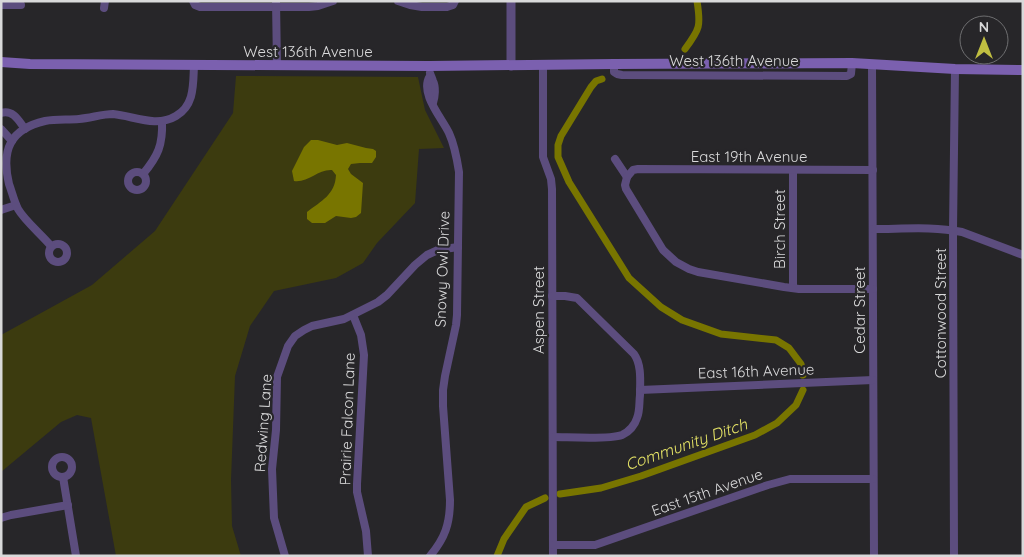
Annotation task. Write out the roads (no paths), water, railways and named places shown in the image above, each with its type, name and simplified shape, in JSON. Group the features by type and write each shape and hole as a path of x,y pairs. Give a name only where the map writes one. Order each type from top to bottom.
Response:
{"main road":[{"name":"West 136th Avenue","path":"1,62 30,64 277,66 430,71 543,65 852,63 955,69 1023,70"}],"street":[{"path":"193,1 195,5 200,7 276,4 309,7 333,1"},
{"path":"398,1 410,5 447,7 455,2"},
{"path":"511,1 511,66"},
{"path":"1,4 21,5"},
{"path":"276,4 277,66"},
{"name":"Cedar Street","path":"872,64 874,556"},
{"path":"51,246 21,213 12,196 6,167 7,153 12,141 19,132 47,121 82,119 105,115 121,115 162,121 177,115 188,105 192,97 194,65"},
{"name":"Aspen Street","path":"543,65 543,157 550,174 552,189 553,556"},
{"name":"Cottonwood Street","path":"954,556 953,230 955,69"},
{"name":"Snowy Owl Drive","path":"430,71 426,82 427,95 451,133 459,172 456,325 444,376 442,397 450,516 444,534 430,556"},
{"path":"1,112 12,113 24,129"},
{"path":"143,174 152,164 159,151 162,121"},
{"path":"1,129 12,141"},
{"path":"615,159 627,177 626,188 664,250 676,262 689,269 793,288 873,289"},
{"name":"East 19th Avenue","path":"627,177 638,169 873,170"},
{"name":"Birch Street","path":"793,170 793,288"},
{"path":"1,210 16,205"},
{"path":"873,229 953,230 1023,255"},
{"name":"Redwing Lane","path":"285,556 274,518 272,469 276,430 277,383 288,346 298,334 312,326 344,319 378,302 427,255 438,250 458,248"},
{"path":"552,296 577,298 634,354 639,367 640,390 637,419 633,427 627,432 615,437 553,437"},
{"name":"Prairie Falcon Lane","path":"353,315 364,346 357,492 366,531 368,556"},
{"name":"East 16th Avenue","path":"640,390 873,380"},
{"path":"63,477 76,556"},
{"name":"East 15th Avenue","path":"553,545 598,544 790,479 873,479"},
{"path":"1,518 68,505"}],"waterway":[{"name":"Community Ditch","path":"685,49 694,37 698,27 697,1"},
{"name":"Community Ditch","path":"602,79 596,81 591,87 561,136 558,145 558,157 569,182 629,278 661,307 682,320 721,334 776,340 789,348 801,364 803,375"},
{"name":"Community Ditch","path":"560,494 601,488 641,476 755,435 777,423 796,405 803,390"},
{"name":"Community Ditch","path":"497,556 504,539 526,507 545,498"}]}
